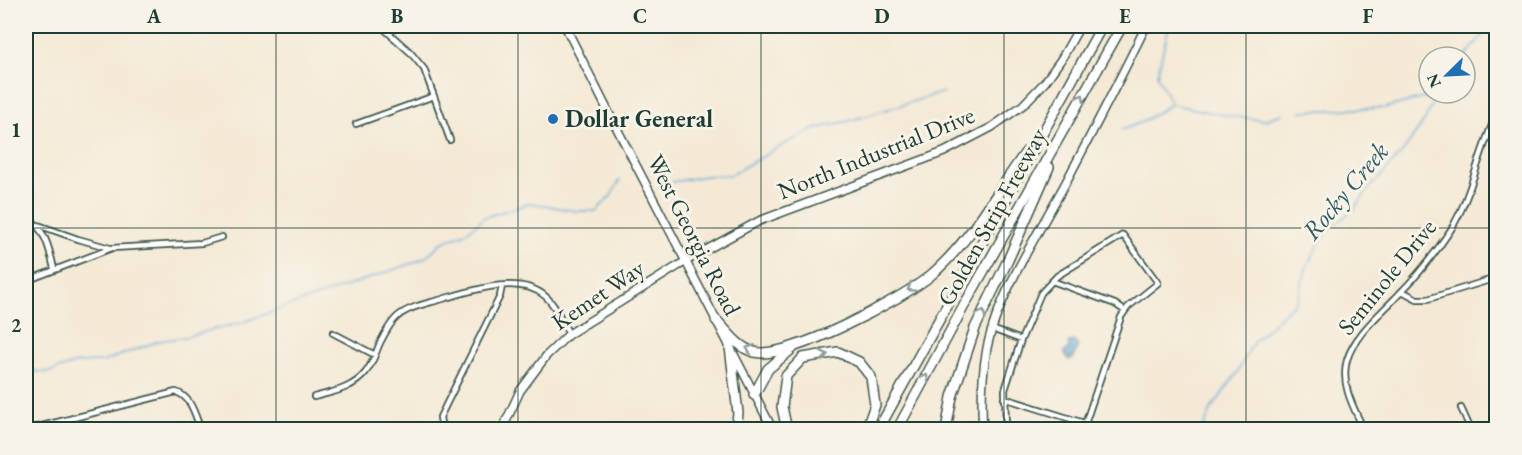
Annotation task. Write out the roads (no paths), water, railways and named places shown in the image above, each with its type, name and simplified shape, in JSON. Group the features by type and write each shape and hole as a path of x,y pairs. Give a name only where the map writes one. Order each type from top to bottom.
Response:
{"highway":[{"name":"Golden Strip Freeway","path":"878,429 1102,26"},
{"name":"Golden Strip Freeway","path":"897,429 1122,26"},
{"path":"716,320 744,349 756,353 768,353 795,346 864,318 931,276 965,239 1053,114"},
{"path":"946,429 952,397 975,328 1008,260 1070,118"},
{"path":"754,395 768,369 795,346"},
{"path":"730,347 738,413 736,429"},
{"path":"787,429 782,407 786,376 803,358 838,352 860,362 871,378 875,405 866,429"}],"street":[{"path":"381,26 417,60 427,77 450,140"},
{"name":"West Georgia Road","path":"565,26 772,429"},
{"name":"North Industrial Drive","path":"686,261 759,221 944,152 992,127 1023,105 1045,82 1080,26"},
{"path":"983,429 981,406 983,373 992,329 1005,297 1101,117 1146,26"},
{"path":"356,124 434,96"},
{"name":"Seminole Drive","path":"1364,429 1346,385 1347,359 1357,339 1402,291 1456,220 1497,116"},
{"path":"1490,132 1497,136"},
{"path":"26,216 38,225 112,248"},
{"path":"38,225 47,243 54,269"},
{"path":"1006,429 1004,398 1021,340 1041,293 1052,281 1118,237 1125,236 1158,283 1125,310 1121,317 1083,429"},
{"path":"26,281 112,248 202,243 222,237"},
{"name":"Kemet Way","path":"502,429 520,391 547,355 568,334 686,261"},
{"path":"1402,291 1417,299 1428,299 1497,278"},
{"path":"1052,281 1115,304 1125,310"},
{"path":"314,397 342,390 355,383 367,372 383,337 397,316 411,308 481,288 502,286 531,288 545,296 557,312 568,334"},
{"path":"442,429 440,417 500,296 502,286"},
{"path":"992,329 1021,340"},
{"path":"333,333 375,355"},
{"path":"26,429 39,428 176,392 188,400 201,429"},
{"path":"1004,398 1084,423"},
{"path":"1461,408 1471,429"}],"water":[{"path":"1072,341 1078,346 1073,359 1069,360 1064,353 1069,347 1068,343"}],"waterway":[{"path":"1169,26 1157,75 1171,104"},
{"name":"Rocky Creek","path":"1475,45 1490,26"},
{"path":"672,182 706,176 730,175 818,128 944,92"},
{"path":"1300,111 1384,108 1417,100"},
{"path":"1122,130 1142,122 1171,104 1229,116 1264,120 1282,114"},
{"name":"Rocky Creek","path":"1202,430 1212,408 1237,373 1254,341 1297,301 1307,266 1320,242 1333,226 1354,209 1372,185 1405,149 1425,120 1432,105"},
{"path":"26,371 49,372 77,363 102,362 159,341 240,323 416,262 426,257 441,243 465,233 485,217 531,203 577,211 596,211 611,196 620,180"}],"place":[{"name":"Dollar General","path":"553,119"}]}
